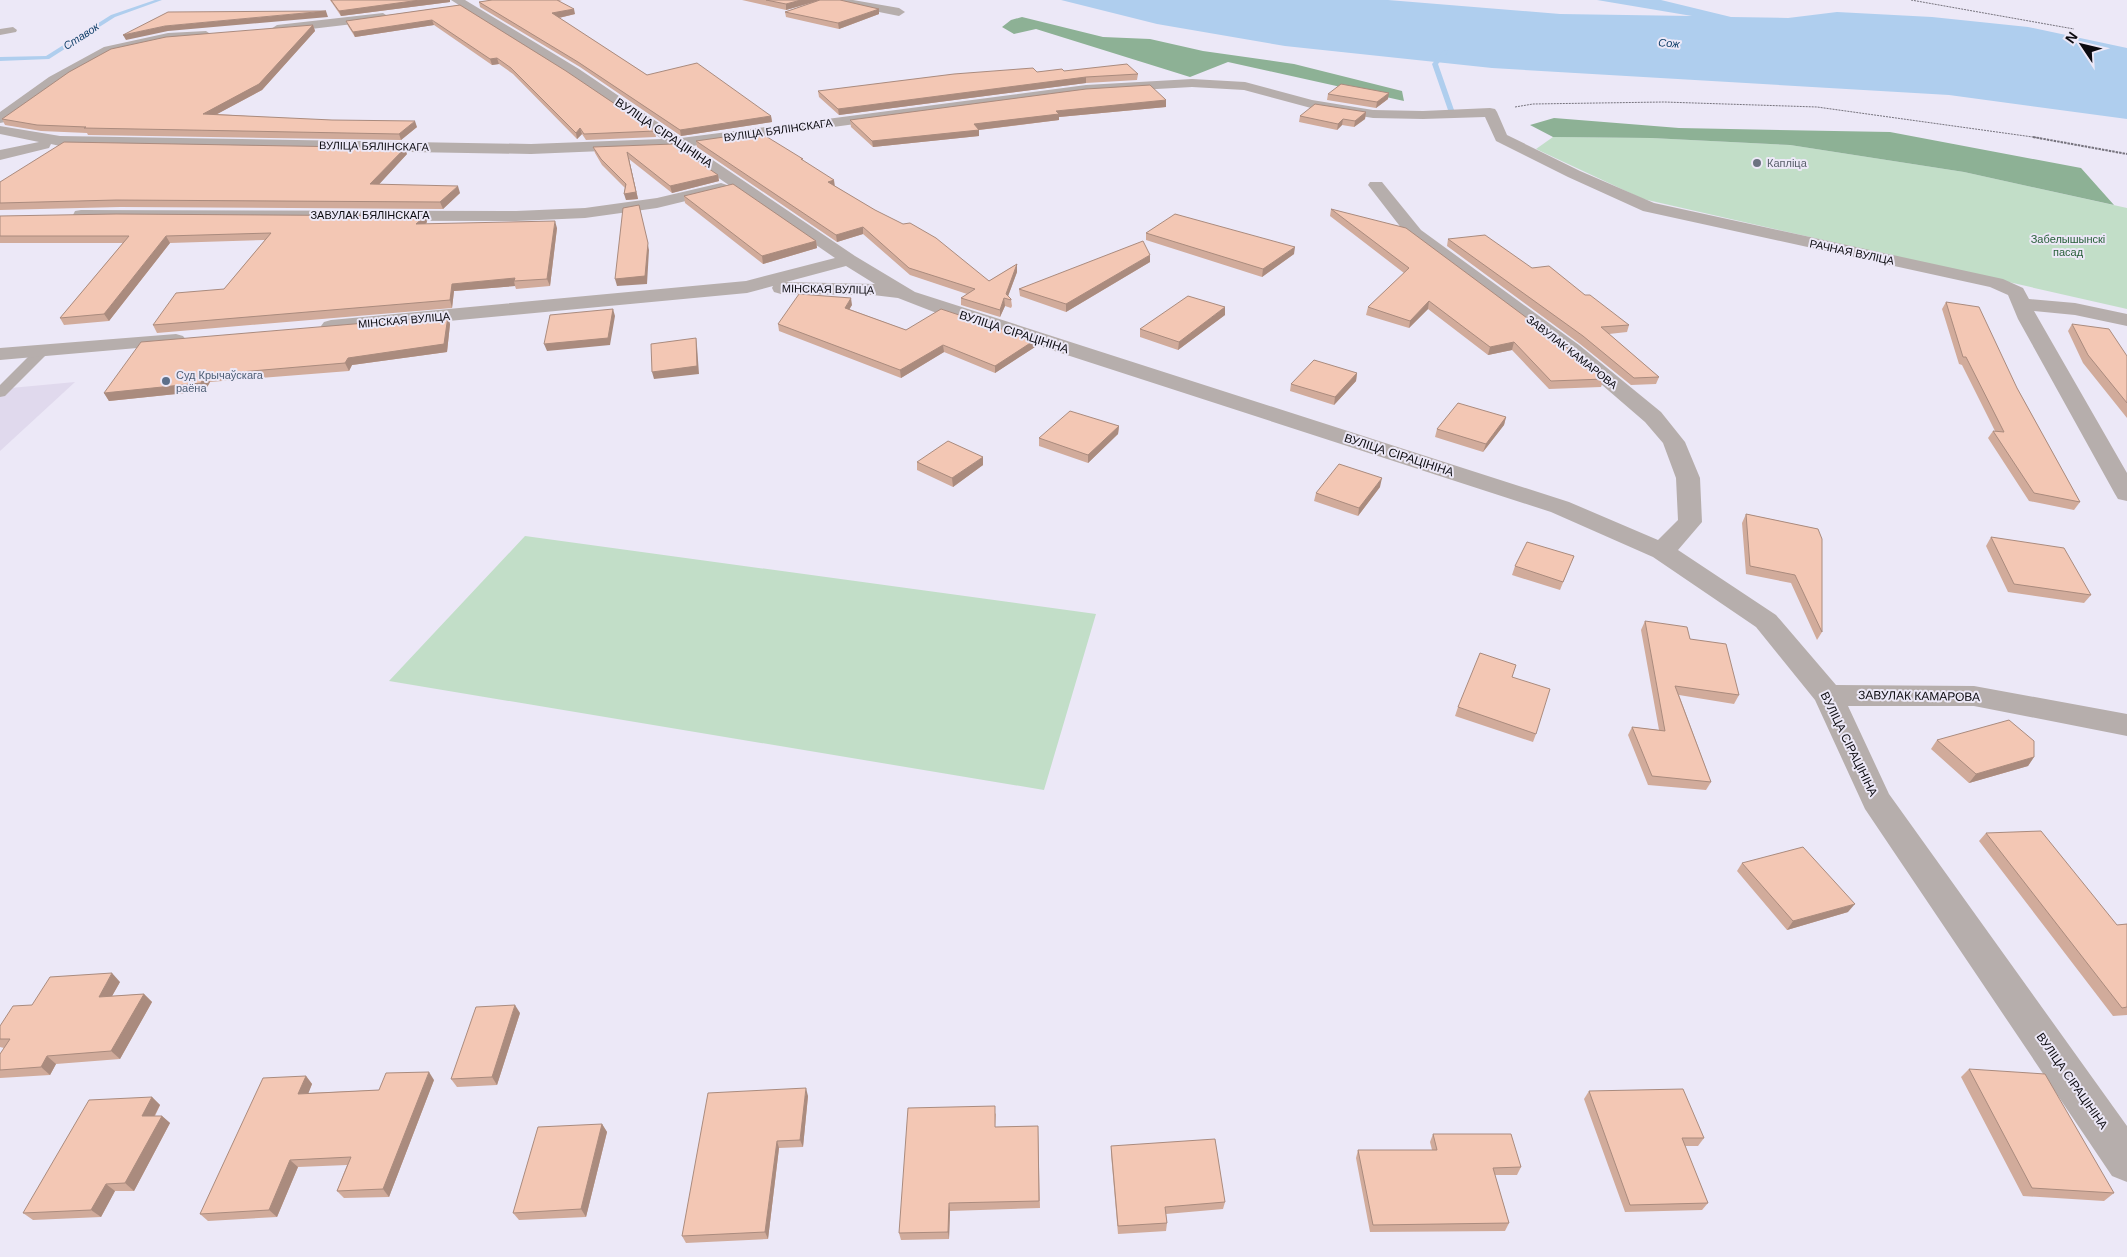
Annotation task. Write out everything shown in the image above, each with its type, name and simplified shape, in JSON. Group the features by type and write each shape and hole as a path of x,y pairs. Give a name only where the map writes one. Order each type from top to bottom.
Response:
{"street":[{"path":"834,0 899,12"},
{"path":"454,4 488,1"},
{"name":"ВУЛІЦА СІРАЦІНІНА","path":"454,4 574,72 849,260 908,296 1560,507 1662,551 1766,621 1828,695 1876,800 2127,1161"},
{"path":"262,31 394,15"},
{"path":"0,119 54,80 109,50 168,37 223,34"},
{"name":"ВУЛІЦА БЯЛІНСКАГА","path":"0,130 60,141 530,149 679,143 1086,89 1192,82 1245,86 1311,104 1373,114 1423,116 1490,112"},
{"name":"РАЧНАЯ ВУЛІЦА","path":"1490,112 1501,138 1574,174 1649,207 1996,283 2016,292 2126,492"},
{"name":"ВУЛІЦА БЯЛІНСКАГА","path":"0,154 60,141"},
{"name":"ЗАВУЛАК БЯЛІНСКАГА","path":"60,215 516,216 585,213 657,204 737,184"},
{"name":"ЗАВУЛАК КАМАРОВА","path":"1376,185 1415,234 1572,349 1653,417 1674,442 1688,478 1690,522 1662,551"},
{"name":"МІНСКАЯ ВУЛІЦА","path":"747,287 849,260"},
{"name":"МІНСКАЯ ВУЛІЦА","path":"315,328 747,287 873,289 908,296"},
{"path":"2022,304 2075,309 2127,320"},
{"path":"0,354 198,338"},
{"name":"ЗАВУЛАК КАМАРОВА","path":"1828,695 1974,696 2127,725"}],"lane":[{"path":"0,32 13,30"},
{"path":"0,393 42,351"}],"path":[{"path":"1911,0 2074,29"},
{"path":"1490,112 1533,104 1655,102 1817,107 2012,134 2127,154"}],"shaded area":[{"path":"75,382 0,451 0,389"}],"green space":[{"path":"1022,17 1103,37 1150,39 1203,51 1294,64 1402,91 1404,101 1228,62 1190,77 1036,29 1014,34 1002,27 1011,20"},
{"path":"1554,118 1679,128 1890,132 2081,168 2114,205 1964,172 1790,145 1651,138 1553,137 1530,125"},
{"name":"Забелышынскі пасад","path":"1553,137 1651,138 1790,145 1964,172 2127,208 2127,309 1643,199 1536,149"},
{"path":"525,536 1096,614 1044,790 389,681"}],"water":[{"name":"Сож","path":"1061,0 1388,0 1560,14 1692,16 1597,0 1661,0 1731,17 1788,18 1837,12 1932,17 2028,27 2127,48 2127,119 1949,95 1492,68 1285,46 1157,24"}],"building":[{"path":"331,0 420,0 339,11"},
{"path":"492,0 557,0 574,9 552,13 647,75 697,63 771,116 680,130 578,62 479,2"},
{"path":"766,0 801,0 786,4"},
{"path":"820,0 840,0 879,9 838,23 785,12"},
{"path":"460,5 566,71 655,131 584,134 580,128 576,133 511,68 497,58 490,59 432,20 353,32 346,21"},
{"path":"326,11 165,26 123,35 168,12"},
{"path":"313,25 259,84 203,114 332,120 415,121 399,134 84,128 86,127 37,125 2,119 69,72 111,49 166,37"},
{"path":"1127,64 1138,74 1086,77 838,109 818,91 954,74 1033,68 1037,72 1062,69 1064,71"},
{"path":"1341,84 1389,93 1377,102 1328,94"},
{"path":"1150,85 1166,100 1056,111 1059,114 974,124 979,130 872,141 850,120 1086,89"},
{"path":"1315,104 1366,112 1355,121 1343,119 1338,124 1300,116"},
{"path":"759,132 834,180 828,182 875,210 903,224 910,223 936,238 989,281 1017,264 1006,294 1011,300 1004,298 1000,310 961,298 975,289 909,268 863,227 836,235 696,141"},
{"path":"64,142 405,148 370,184 458,186 440,202 116,200 0,203 0,182"},
{"path":"673,144 718,175 670,186 627,152 636,192 624,194 626,184 601,159 593,147"},
{"path":"733,184 816,241 762,256 684,196"},
{"path":"639,205 648,243 645,276 615,279 623,208"},
{"path":"1331,209 1406,228 1566,347 1604,379 1551,381 1514,342 1490,347 1429,301 1410,321 1368,307 1409,268"},
{"path":"116,214 425,216 416,224 555,221 547,279 514,281 515,278 452,284 450,300 153,325 176,293 224,289 271,233 166,236 104,314 60,318 129,236 0,236 0,216"},
{"path":"1175,214 1295,247 1263,269 1146,233"},
{"path":"1485,235 1532,268 1549,266 1585,295 1590,295 1629,325 1601,327 1659,377 1634,378 1583,336 1448,239"},
{"path":"1143,241 1150,255 1066,304 1019,289"},
{"path":"799,294 851,298 845,308 906,330 941,309 1035,340 995,366 943,345 900,370 778,324"},
{"path":"1188,296 1225,307 1179,342 1140,329"},
{"path":"1946,302 1979,307 2017,388 2080,502 2034,493 1993,431 2004,432 1966,357 1963,357"},
{"path":"613,309 608,338 544,344 550,315"},
{"path":"448,316 444,344 348,358 345,363 205,375 201,383 104,393 141,342"},
{"path":"2072,324 2109,329 2127,356 2127,403 2088,355"},
{"path":"696,338 697,366 652,372 651,344"},
{"path":"1314,360 1357,373 1335,397 1291,384"},
{"path":"1458,403 1506,417 1486,444 1437,429"},
{"path":"1070,411 1119,426 1088,455 1039,438"},
{"path":"948,441 983,457 952,478 917,462"},
{"path":"1339,464 1382,478 1359,508 1316,493"},
{"path":"1746,514 1818,529 1822,539 1822,632 1795,575 1750,566"},
{"path":"1991,537 2064,548 2091,595 2014,584"},
{"path":"1527,542 1574,556 1563,582 1515,566"},
{"path":"1645,621 1687,627 1690,639 1726,644 1739,695 1675,686 1711,782 1652,776 1632,727 1665,731"},
{"path":"1480,653 1516,665 1512,677 1550,689 1536,734 1458,707"},
{"path":"2009,720 2034,741 2034,757 1976,774 1937,740"},
{"path":"2041,831 2117,925 2127,924 2127,1007 2122,1008 1986,833"},
{"path":"1803,847 1855,904 1793,921 1742,863"},
{"path":"112,973 99,997 144,994 111,1051 47,1056 41,1067 0,1070 0,1054 10,1039 0,1039 0,1026 13,1006 32,1005 50,977"},
{"path":"515,1005 492,1077 451,1079 476,1007"},
{"path":"1969,1069 2045,1074 2114,1193 2032,1188"},
{"path":"429,1072 383,1189 337,1191 351,1157 290,1160 269,1210 200,1214 263,1078 306,1076 298,1094 379,1090 386,1073"},
{"path":"806,1088 800,1140 777,1141 765,1232 682,1236 708,1093"},
{"path":"1683,1089 1704,1138 1682,1138 1708,1203 1630,1205 1589,1091"},
{"path":"152,1097 142,1116 162,1116 125,1183 106,1184 91,1210 23,1213 89,1100"},
{"path":"995,1106 995,1127 1038,1126 1039,1201 949,1203 948,1232 899,1233 908,1108"},
{"path":"602,1124 581,1209 513,1213 538,1127"},
{"path":"1433,1134 1511,1134 1521,1167 1493,1168 1509,1223 1373,1225 1358,1150 1437,1150"},
{"path":"1215,1139 1225,1202 1165,1207 1167,1223 1118,1226 1111,1146"}],"waterway":[{"name":"Ставок","path":"0,59 47,58 113,16 160,0"},
{"path":"1446,51 1435,64 1451,110"}],"place":[{"name":"Капліца","path":"1757,163"},
{"name":"Суд Крычаўскага раёна","path":"166,381"}]}
